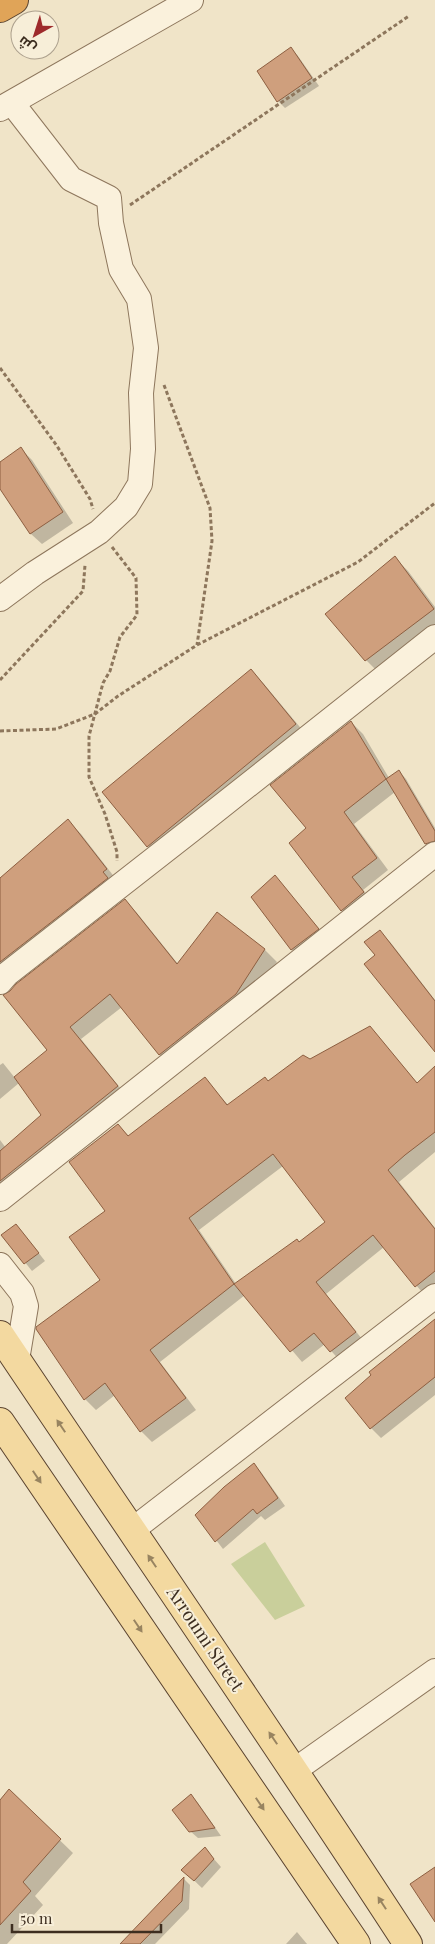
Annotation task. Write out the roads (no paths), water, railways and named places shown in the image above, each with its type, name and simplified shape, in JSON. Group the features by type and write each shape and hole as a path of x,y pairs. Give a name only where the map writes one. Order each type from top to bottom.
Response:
{"highway":[{"path":"0,8 14,0"}],"main road":[{"name":"Arroumi Street","path":"0,1335 131,1531 295,1770 408,1944"},
{"path":"0,1422 349,1941"}],"street":[{"path":"0,599 35,573 93,536 126,507 140,484 143,449 141,393 146,348 140,299 121,269 110,218 109,198 71,179 6,106 191,0"},
{"path":"0,982 7,974 435,637"},
{"path":"0,1199 435,854"},
{"path":"0,1265 22,1293 26,1306 17,1360"},
{"path":"131,1531 435,1296"},
{"path":"295,1770 435,1671"}]}
